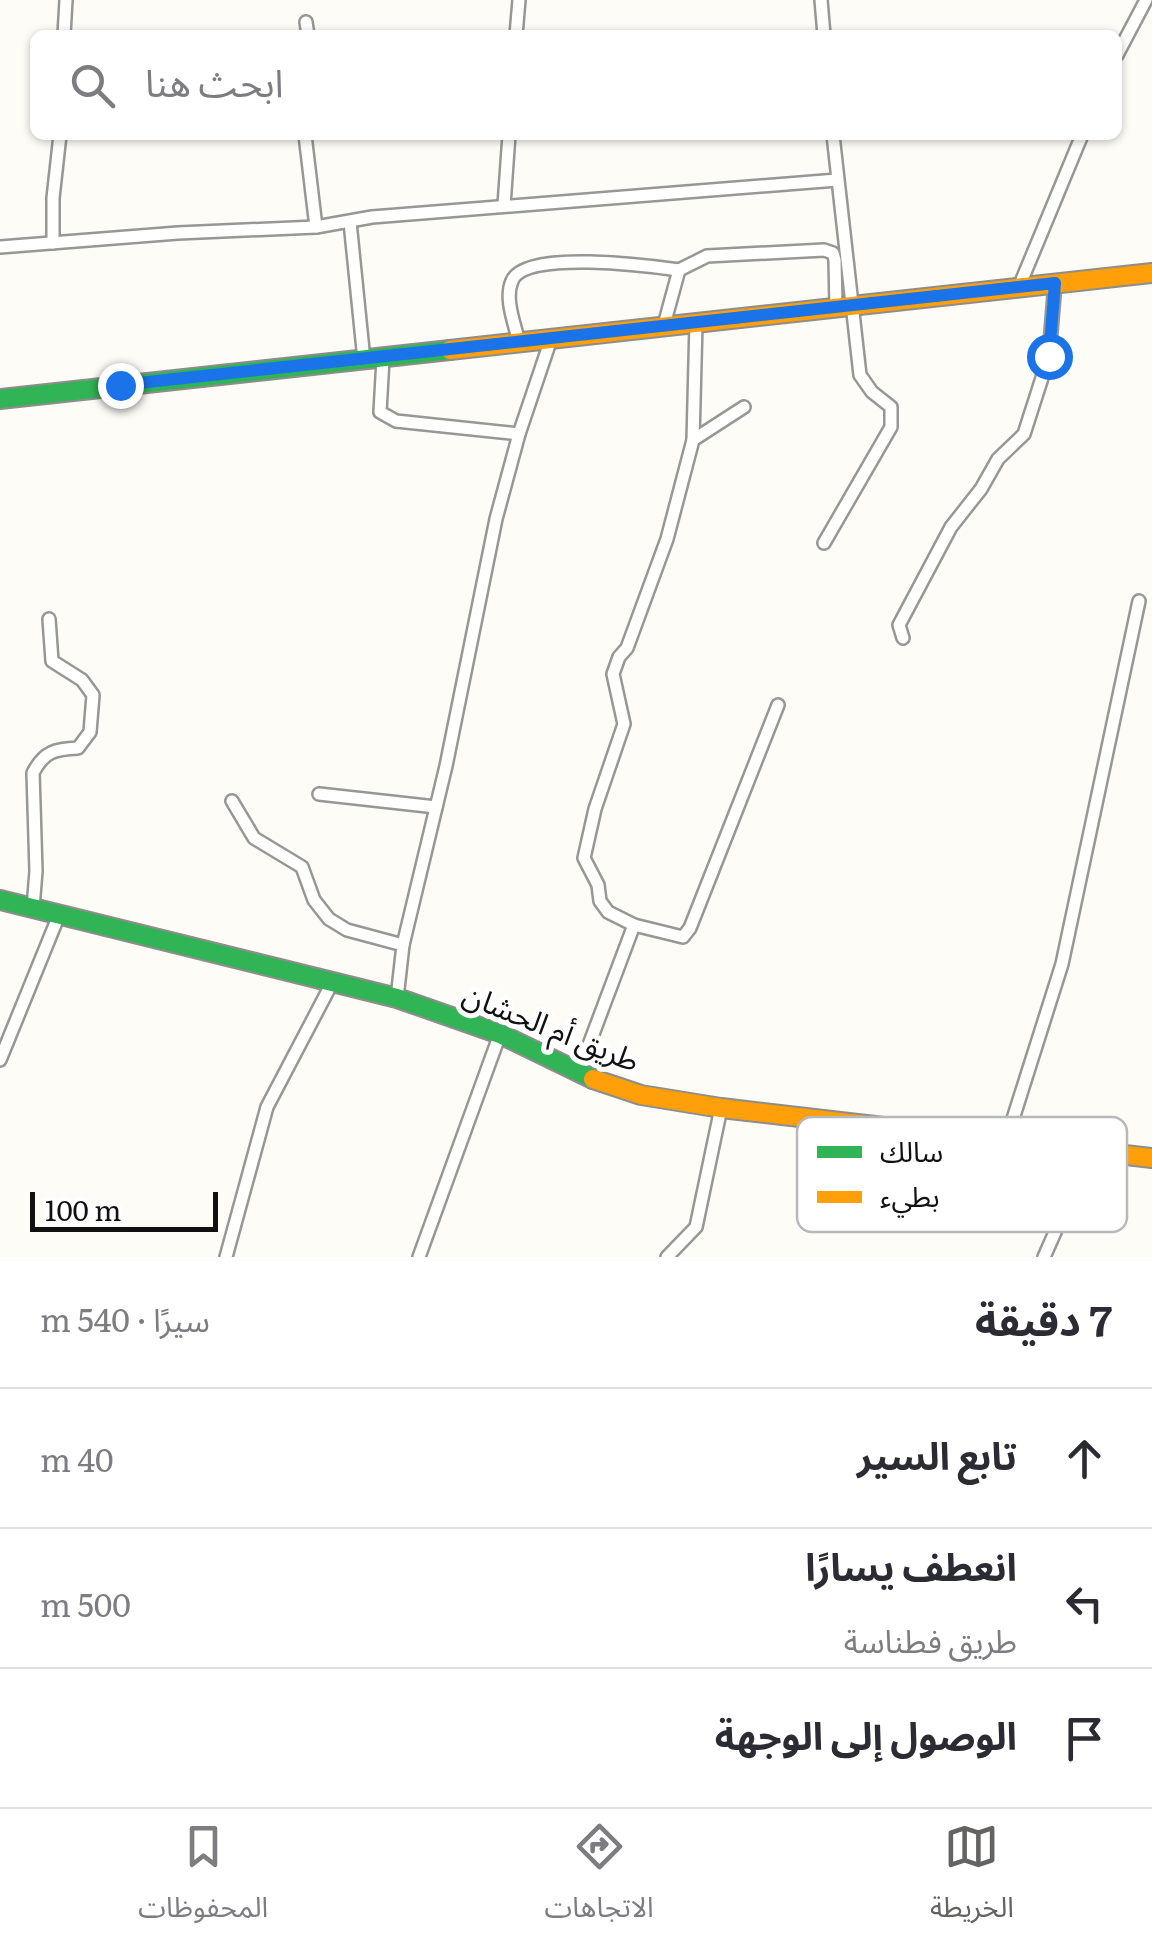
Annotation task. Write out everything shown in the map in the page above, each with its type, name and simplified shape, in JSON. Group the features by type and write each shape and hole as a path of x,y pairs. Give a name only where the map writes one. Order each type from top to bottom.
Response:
{"street":[{"path":"64,30 66,0"},
{"path":"516,30 519,0"},
{"path":"820,0 823,30"},
{"path":"1122,46 1146,0"},
{"path":"53,243 59,140"},
{"path":"306,140 316,227"},
{"path":"504,205 509,140"},
{"path":"834,140 844,306"},
{"path":"1018,286 1080,140"},
{"path":"0,247 316,227 372,216 838,180"},
{"path":"350,222 380,412 396,421 519,434"},
{"path":"519,343 509,295 512,278 518,272 561,262 611,260 680,270 708,256 824,250 833,253 860,375 872,392 891,407 892,427 824,543"},
{"path":"664,326 680,270"},
{"path":"0,399 1152,273"},
{"path":"903,638 898,625 951,527 981,489 998,459 1024,434 1049,356 1055,283"},
{"path":"696,323 693,440 666,538 627,648 615,663 614,684 624,724 595,808 584,858 608,912 634,925 682,936 690,928 778,705"},
{"path":"397,998 403,945 496,519 550,339"},
{"path":"693,440 744,407"},
{"path":"1014,1117 1062,964 1140,600"},
{"path":"33,908 34,773 52,750 78,748 90,732 93,695 82,680 52,661 49,619"},
{"path":"320,794 436,807"},
{"path":"232,801 254,838 302,867 314,900 330,919 347,930 403,945"},
{"name":"طريق أم الحشان","path":"0,900 397,998 500,1034 578,1074 641,1094 798,1117"},
{"path":"0,1060 59,915"},
{"path":"578,1074 634,925"},
{"path":"226,1257 267,1107 333,981"},
{"path":"418,1257 500,1034"},
{"path":"668,1257 696,1227 720,1108"},
{"name":"طريق أم الحشان","path":"1127,1155 1152,1158"},
{"path":"1044,1257 1055,1232"}],"traffic: fast":[{"path":"0,399 450,350"},
{"path":"0,900 397,998 500,1034 593,1079"}],"traffic: slow":[{"path":"450,350 1152,273"},
{"path":"593,1079 641,1095 799,1117"},
{"path":"1127,1155 1152,1158"}],"route":[{"path":"120,385 1055,283 1049,356"}]}
